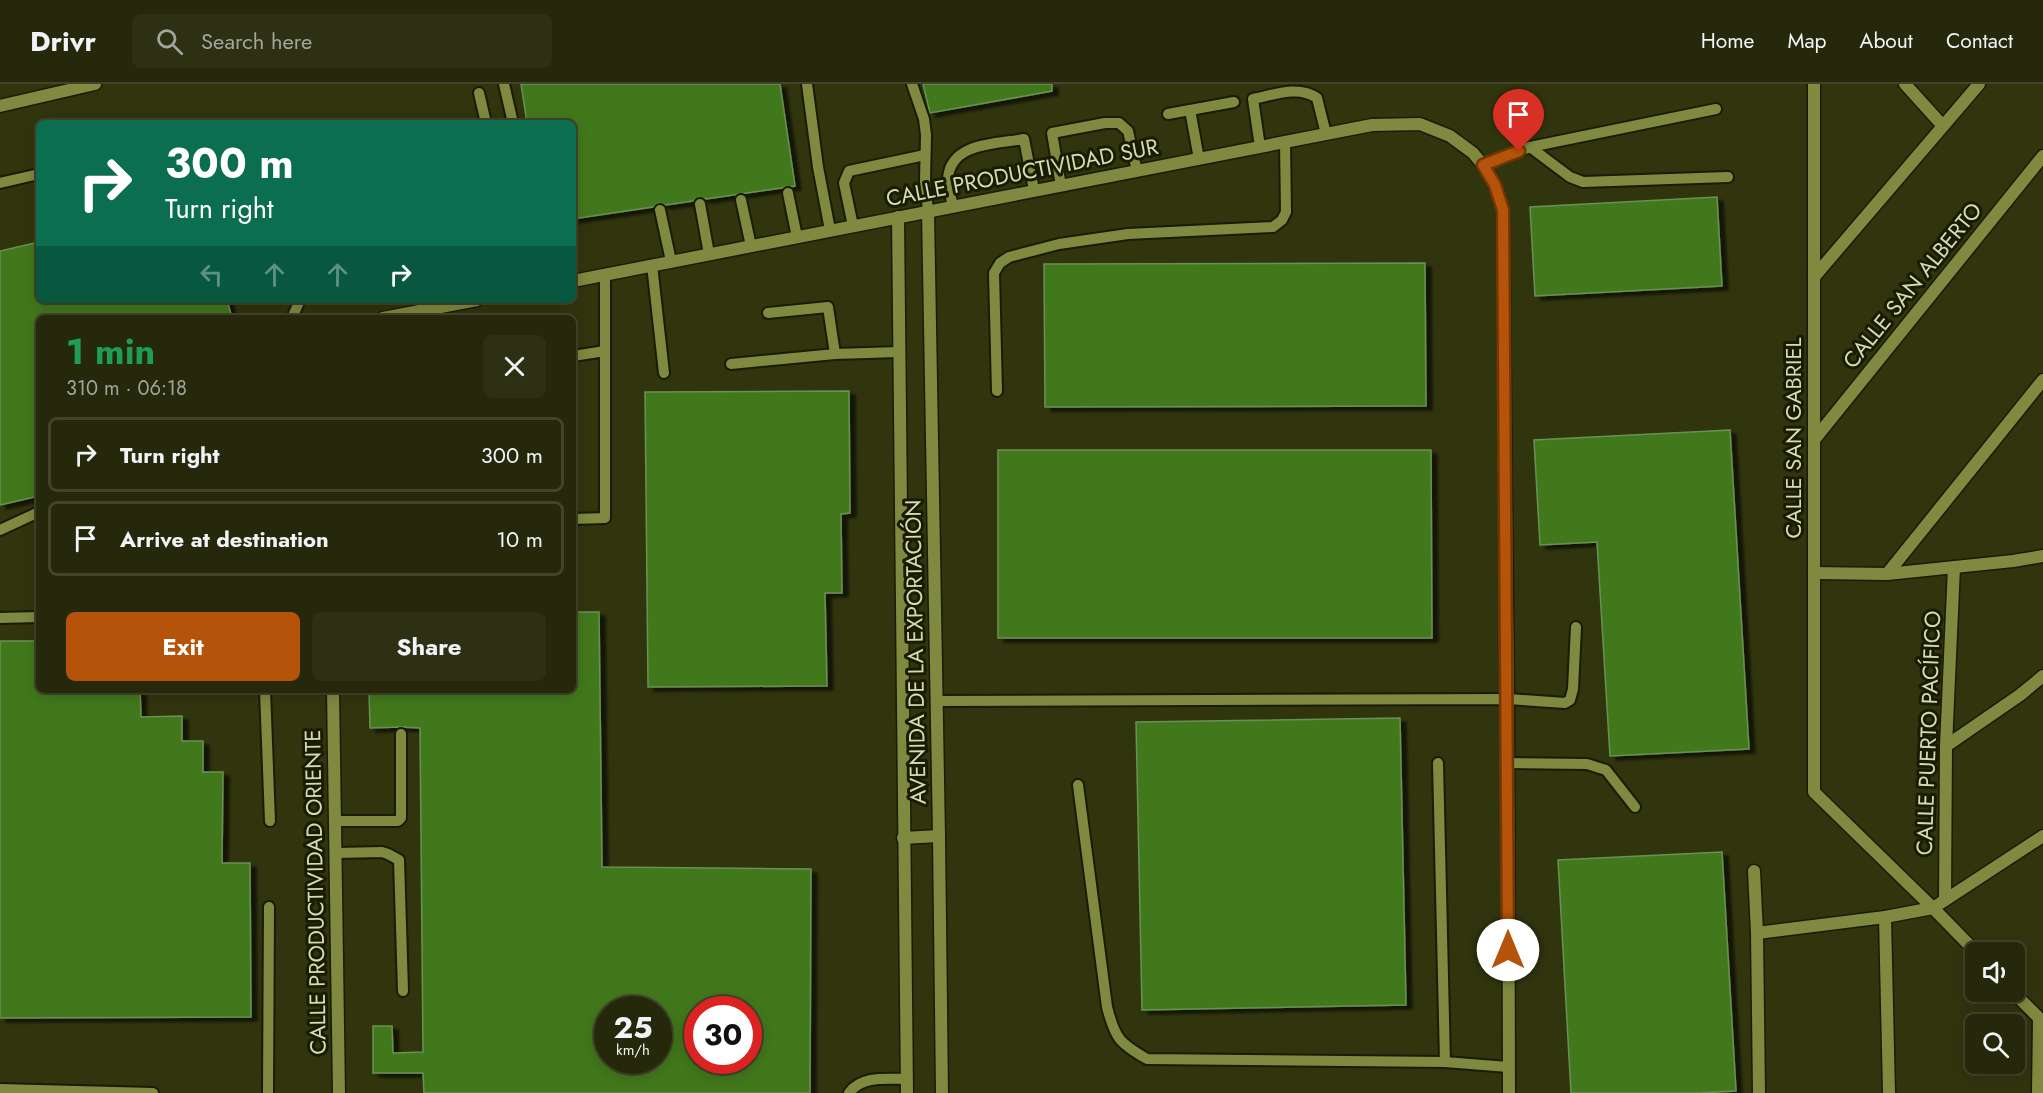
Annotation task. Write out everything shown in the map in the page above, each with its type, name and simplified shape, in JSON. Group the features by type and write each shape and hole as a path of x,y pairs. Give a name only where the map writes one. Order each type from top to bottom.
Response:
{"street":[{"path":"0,106 94,84"},
{"name":"CALLE SAN GABRIEL","path":"1814,84 1814,792 1933,908"},
{"path":"1905,84 1943,126"},
{"path":"1814,277 1979,84"},
{"name":"CALLE PRODUCTIVIDAD SUR","path":"576,280 1372,125 1420,124 1450,135 1473,153 1495,185 1503,210 1509,1093"},
{"name":"CALLE SAN ALBERTO","path":"1814,440 2043,156"},
{"name":"AVENIDA DE LA EXPORTACIÓN","path":"928,211 942,1093"},
{"name":"AVENIDA DE LA EXPORTACIÓN","path":"898,217 907,1093"},
{"path":"399,315 461,303"},
{"path":"1887,574 2043,380"},
{"path":"1814,573 1887,574 2043,556"},
{"name":"CALLE PUERTO PACÍFICO","path":"1945,900 1946,746 1954,567"},
{"path":"1946,746 2020,695 2043,676"},
{"name":"CALLE PRODUCTIVIDAD ORIENTE","path":"333,693 339,1093"},
{"path":"903,838 939,836"},
{"path":"1757,933 1885,917 1933,908 2043,836"},
{"path":"1754,872 1760,1093"},
{"path":"1933,908 1966,942"},
{"path":"1885,917 1889,1093"},
{"path":"2023,1002 2041,1020 2038,1093"}],"lane":[{"path":"504,84 512,120"},
{"path":"807,84 818,167 830,230"},
{"path":"912,84 924,119 928,211"},
{"path":"1260,147 1253,99 1293,91 1308,92 1317,98 1326,134"},
{"path":"479,93 485,120"},
{"path":"1168,114 1234,102"},
{"path":"1190,110 1199,159"},
{"path":"1483,165 1530,147 1716,110"},
{"path":"1061,186 1052,133 1105,123 1119,123 1128,132 1137,171"},
{"path":"953,206 948,179 957,156 968,149 1024,139 1034,190"},
{"path":"998,391 994,273 1000,263 1009,257 1059,244 1128,234 1273,227 1286,212 1285,142"},
{"path":"1530,147 1570,177 1583,182 1728,177"},
{"path":"853,226 844,183 849,171 925,155"},
{"path":"0,183 36,175"},
{"path":"788,193 797,237"},
{"path":"741,200 751,246"},
{"path":"700,204 709,254"},
{"path":"660,210 671,261"},
{"path":"651,265 664,373"},
{"path":"576,519 605,518 605,274"},
{"path":"768,313 828,307 835,354"},
{"path":"576,356 605,351"},
{"path":"731,364 835,354 899,352"},
{"path":"0,530 36,513"},
{"path":"0,618 36,617"},
{"path":"937,701 1508,699 1565,703 1570,700 1573,688 1576,627"},
{"path":"265,693 270,821"},
{"path":"335,821 398,821 401,818 401,734"},
{"path":"1438,763 1445,1062"},
{"path":"1508,763 1600,766 1606,770 1635,807"},
{"path":"1077,785 1107,1007 1113,1030 1125,1047 1147,1059 1445,1062 1509,1066"},
{"path":"336,853 382,852 399,860 403,991"},
{"path":"268,1093 269,907"},
{"path":"849,1093 854,1086 866,1080 907,1079"},
{"path":"0,1089 153,1093"}],"building":[{"path":"521,84 780,84 795,186 706,199 699,197 693,201 666,205 659,203 653,207 576,219 576,120 527,120"},
{"path":"923,84 1052,84 1052,91 930,113"},
{"path":"1717,197 1722,286 1535,296 1530,207"},
{"path":"36,243 36,303 228,303 231,315 36,315 36,497 0,505 0,251"},
{"path":"1425,263 1426,406 1045,407 1044,264"},
{"path":"849,391 850,513 841,514 842,593 825,593 827,686 648,687 645,392"},
{"path":"1730,430 1749,749 1610,756 1597,542 1540,545 1534,440"},
{"path":"998,450 1431,450 1432,638 998,638"},
{"path":"576,612 599,612 602,867 811,869 810,1093 424,1093 423,1073 373,1073 373,1026 392,1026 393,1053 423,1052 420,728 370,728 369,693 576,693"},
{"path":"0,641 36,641 36,693 140,693 141,717 182,716 182,741 203,741 203,772 223,772 222,863 250,863 251,1017 0,1018"},
{"path":"1400,718 1406,1005 1142,1010 1136,722"},
{"path":"1722,852 1736,1091 1571,1093 1558,860"}],"route":[{"path":"1508,950 1503,210 1495,185 1483,165 1519,151"}]}
